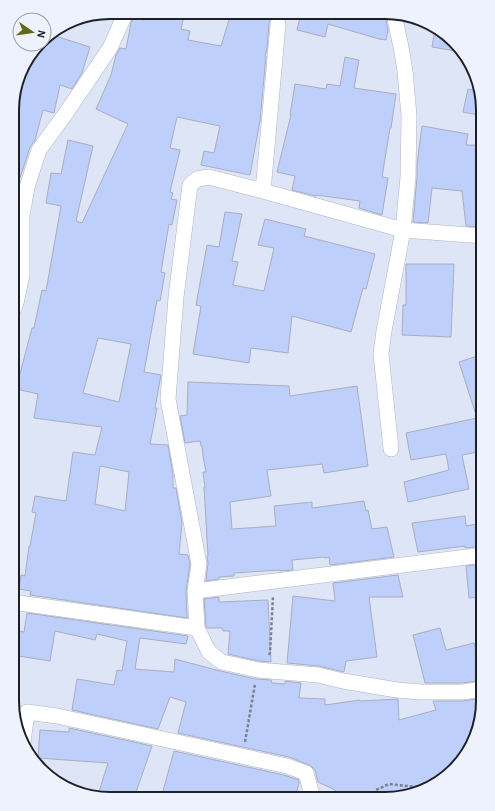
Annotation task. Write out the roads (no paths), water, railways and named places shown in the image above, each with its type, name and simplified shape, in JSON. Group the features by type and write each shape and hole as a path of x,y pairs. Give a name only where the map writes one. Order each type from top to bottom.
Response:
{"street":[{"path":"19,289 22,275 22,216 27,187 40,150 110,48 123,19"},
{"path":"391,448 381,354 403,230 408,177 410,116 405,71 395,20"},
{"path":"263,191 278,24"},
{"path":"476,235 403,230 209,177 196,179 190,185 176,297 168,399 199,564 195,591 197,628 209,652 222,662 258,670 318,675 343,681 397,690 463,692 476,690"},
{"path":"195,591 476,556"},
{"path":"19,603 197,628"},
{"path":"24,731 27,712 57,716 288,766 306,773 311,792"}]}
